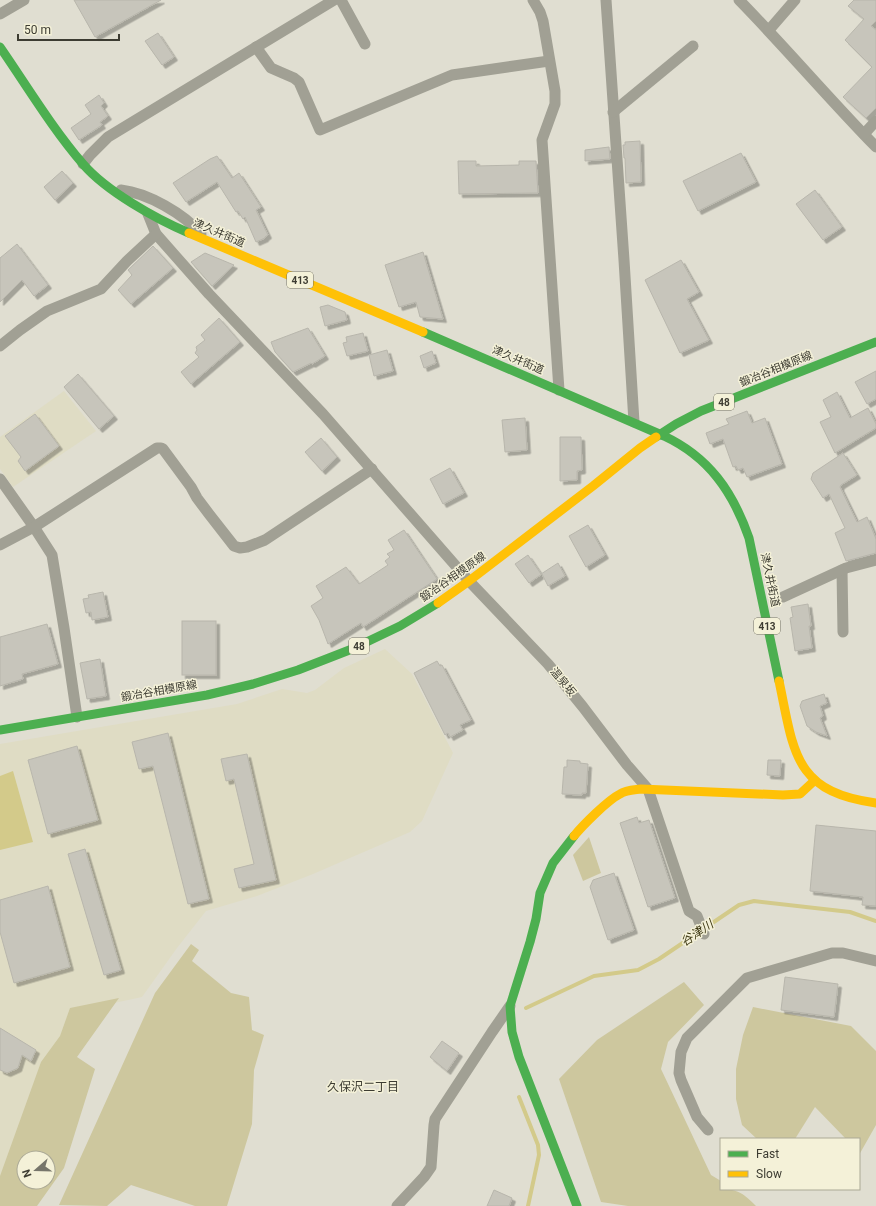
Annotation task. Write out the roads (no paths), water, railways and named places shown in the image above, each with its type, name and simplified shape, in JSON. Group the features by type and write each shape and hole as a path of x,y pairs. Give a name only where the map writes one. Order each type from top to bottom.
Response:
{"main road":[{"name":"津久井街道","path":"0,47 51,122 83,164 95,176 113,190 146,212 183,231 634,422 682,445 695,454 722,482 736,502 742,517 749,538 789,728 796,754 805,771 814,781 827,791 856,801 876,803"},
{"name":"鍛冶谷相模原線","path":"0,730 206,695 253,684 298,670 352,649 400,626 443,600 660,434 688,417 876,342"},
{"path":"577,1206 514,1043 510,1006 530,942 536,919 540,892 553,864 582,826 607,804 627,790 641,788 783,795 800,794 814,781"}],"street":[{"path":"0,14 24,0"},
{"path":"83,164 108,138 334,0"},
{"path":"341,0 364,44"},
{"path":"533,0 542,17 555,91 555,104 542,140 559,390"},
{"path":"606,0 634,422"},
{"path":"739,0 769,30 829,98 876,147"},
{"path":"769,30 795,0"},
{"path":"613,112 692,46"},
{"path":"256,47 271,68 294,78 299,82 320,130 452,75 550,61"},
{"path":"864,134 876,121"},
{"path":"113,190 138,194 154,200 191,223 206,240"},
{"name":"温泉坂","path":"146,212 156,234 213,299 327,419 469,581 564,682 627,765 648,789"},
{"path":"0,346 47,311 101,289 127,261 156,234"},
{"path":"0,545 34,527 157,448 163,449 222,532 234,546 240,548 265,540 372,469"},
{"path":"0,479 52,555 77,717"},
{"path":"783,597 842,570 876,560"},
{"path":"842,570 843,632"},
{"path":"648,789 689,911 697,916 704,934"},
{"path":"708,1130 697,1117 680,1080 678,1067 680,1052 687,1038 732,992 747,978 832,953 843,953 876,961"},
{"path":"397,1206 428,1172 432,1162 435,1119 510,1006"}],"waterway":[{"name":"谷津川","path":"526,1008 594,976 638,970 659,959 739,905 754,901 850,912 876,921"},
{"name":"谷津川","path":"519,1097 538,1145 539,1155 528,1206"}],"district":[{"name":"久保沢二丁目","path":"363,1087"}]}
